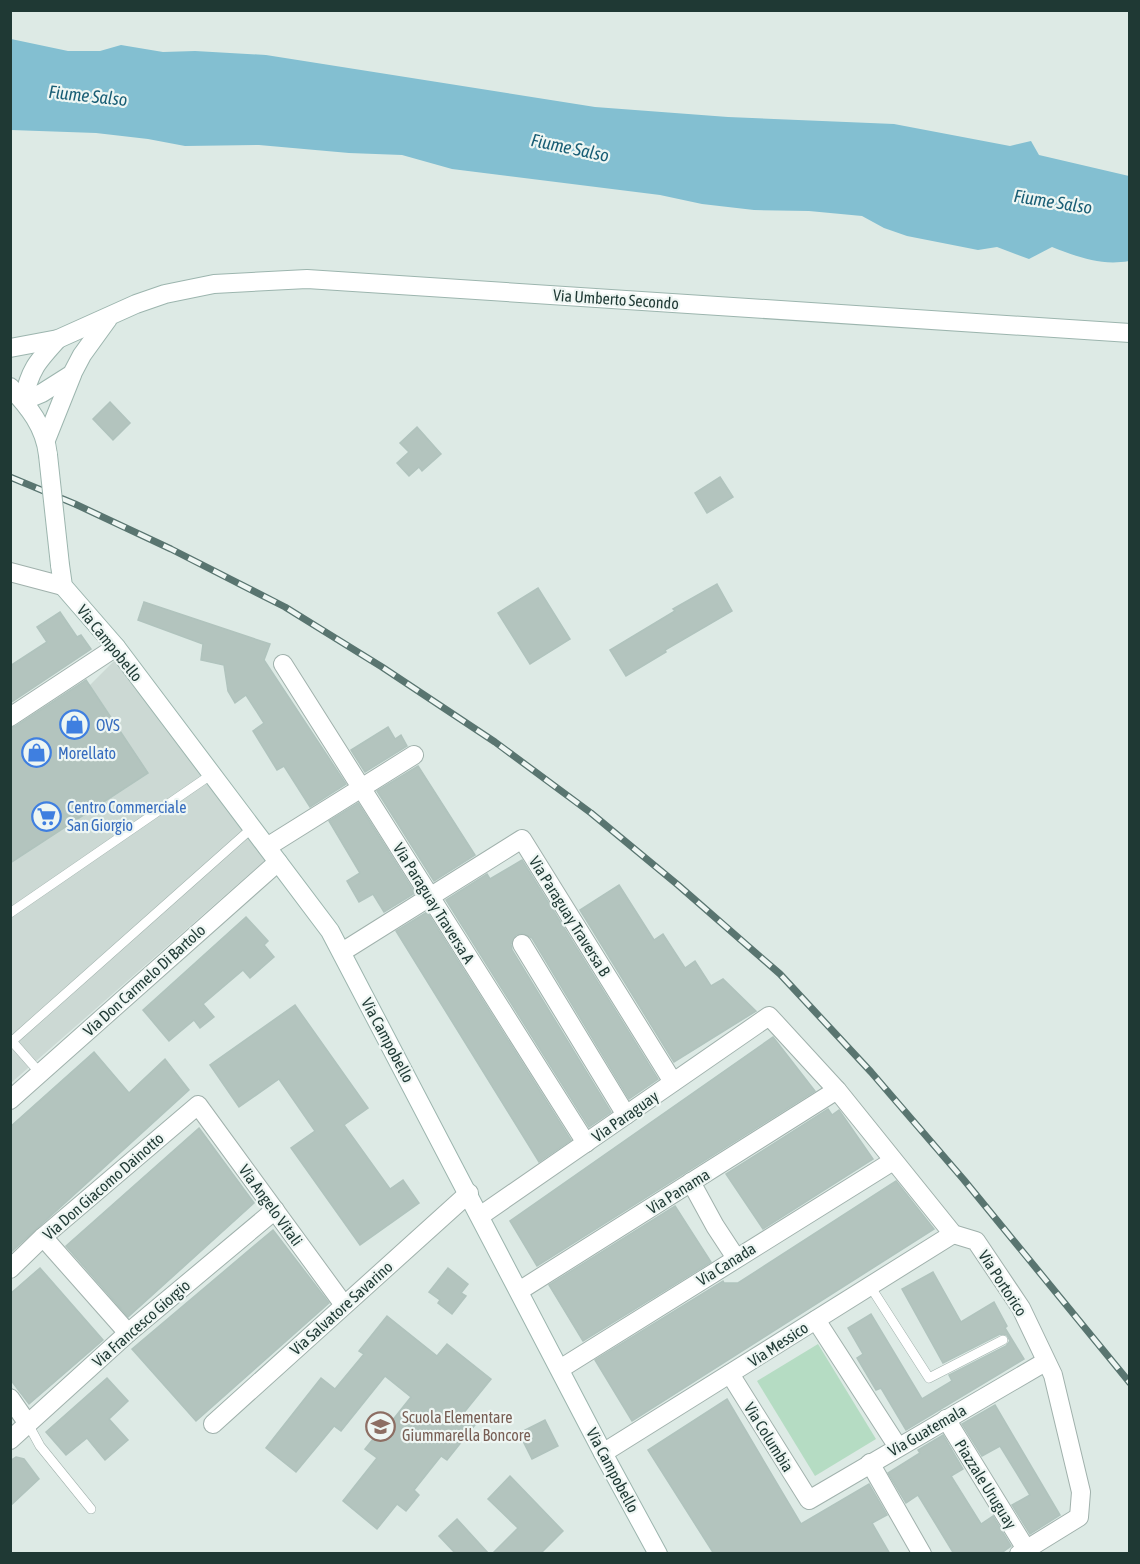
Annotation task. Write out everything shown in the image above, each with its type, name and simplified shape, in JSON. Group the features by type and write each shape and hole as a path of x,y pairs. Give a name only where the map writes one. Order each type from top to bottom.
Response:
{"street":[{"name":"Via Umberto Secondo","path":"58,339 136,304 165,294 214,284 307,279 1130,333"},
{"path":"47,448 72,374 82,355 109,318"},
{"path":"10,348 58,339"},
{"path":"23,401 36,362 58,339"},
{"path":"23,401 60,384 72,374"},
{"path":"10,387 36,418 47,448 63,586 10,572"},
{"name":"Via Campobello","path":"63,586 116,647 330,931 658,1554"},
{"path":"10,717 116,647"},
{"name":"Via Paraguay Traversa A","path":"283,664 586,1143"},
{"path":"267,847 414,755"},
{"name":"Via Paraguay Traversa B","path":"342,952 522,838 673,1083"},
{"name":"Via Don Carmelo Di Bartolo","path":"10,1100 278,862"},
{"path":"522,944 626,1115"},
{"name":"Via Paraguay","path":"480,1216 769,1016"},
{"name":"Via Portorico","path":"769,1016 837,1090 953,1234 976,1241 1021,1308 1053,1375 1081,1492 1079,1517 1023,1551"},
{"name":"Via Panama","path":"519,1291 837,1090"},
{"name":"Via Angelo Vitali","path":"198,1106 344,1305"},
{"name":"Via Don Giacomo Dainotto","path":"10,1269 43,1237 198,1106"},
{"name":"Via Canada","path":"560,1369 893,1161"},
{"path":"691,1182 736,1258"},
{"name":"Via Salvatore Savarino","path":"213,1424 469,1193"},
{"name":"Via Francesco Giorgio","path":"10,1440 128,1333 274,1210"},
{"name":"Via Messico","path":"603,1453 953,1234"},
{"path":"43,1237 128,1333"},
{"path":"816,1320 898,1447"},
{"name":"Via Guatemala","path":"809,1500 1046,1362"},
{"name":"Via Columbia","path":"730,1374 809,1500"},
{"path":"10,1398 28,1424"},
{"name":"Piazzale Uruguay","path":"946,1419 1023,1551"},
{"path":"870,1463 922,1554"}],"lane":[{"path":"10,913 212,774"},
{"path":"40,1073 11,1041 252,828"},
{"path":"870,1286 929,1378 1003,1340"},
{"path":"28,1424 40,1446 91,1509"}],"shaded area":[{"path":"117,658 270,856 11,1083 11,737 90,685"}],"green space":[{"path":"818,1344 876,1439 815,1476 757,1381"}],"water":[{"name":"Fiume Salso","path":"11,39 68,51 100,51 121,45 163,52 195,51 266,55 595,107 728,117 894,124 1010,146 1031,141 1039,155 1129,176 1129,261 1099,261 1052,247 1029,259 997,247 978,250 907,236 884,228 862,216 809,211 754,210 702,204 660,195 452,169 402,155 259,145 185,146 96,133 11,130"}],"building":[{"path":"110,402 130,423 113,440 93,419"},
{"path":"417,427 441,454 422,471 419,467 409,476 397,463 409,452 400,443"},
{"path":"720,477 733,497 707,513 695,493"},
{"path":"717,584 732,611 626,676 610,650 675,611 673,609"},
{"path":"538,588 570,639 530,664 498,613"},
{"path":"144,602 270,644 264,660 346,784 310,807 284,766 277,770 253,731 264,723 246,695 235,703 228,691 224,665 201,660 203,644 138,620"},
{"path":"60,612 77,637 81,635 91,649 10,703 10,666 47,642 37,627"},
{"name":"Centro Commerciale San Giorgio","path":"86,680 148,773 10,863 10,728"},
{"path":"388,727 395,739 401,735 407,746 365,772 351,750"},
{"path":"418,766 475,855 434,881 377,791"},
{"path":"358,803 415,893 384,912 373,894 359,902 347,881 360,873 329,821"},
{"path":"522,860 658,1079 629,1099 532,938 522,933 516,935 511,944 512,950 611,1112 589,1127 446,900 487,874 490,879"},
{"path":"619,885 654,940 663,934 685,968 695,961 711,986 723,979 756,1011 674,1062 580,910"},
{"path":"427,912 571,1140 539,1162 396,931"},
{"path":"246,917 268,941 264,945 274,957 250,978 243,970 203,1004 214,1017 200,1028 194,1020 169,1041 143,1010"},
{"path":"295,1005 368,1108 344,1125 390,1189 403,1180 419,1203 360,1245 291,1148 315,1131 279,1079 239,1107 210,1065"},
{"path":"773,1037 815,1091 537,1266 510,1221"},
{"path":"94,1052 129,1093 165,1059 189,1090 10,1253 10,1127"},
{"path":"828,1109 832,1115 839,1110 873,1159 763,1229 726,1174"},
{"path":"199,1128 254,1203 128,1317 66,1246"},
{"path":"896,1181 934,1229 632,1421 595,1360 723,1281 724,1283 738,1283"},
{"path":"675,1206 711,1262 583,1341 549,1285"},
{"path":"273,1230 329,1303 196,1421 132,1349"},
{"path":"40,1268 103,1340 29,1404 10,1379 10,1294"},
{"path":"448,1268 468,1284 461,1293 466,1296 452,1314 438,1303 440,1300 429,1292"},
{"path":"933,1272 961,1322 994,1302 1007,1326 1005,1328 1024,1359 906,1430 881,1388 876,1390 857,1358 863,1354 848,1328 871,1314 922,1399 952,1381 949,1375 1006,1346 1010,1341 1007,1335 1000,1334 943,1363 902,1289"},
{"path":"387,1316 437,1356 447,1344 491,1379 462,1415 475,1425 447,1460 441,1456 414,1490 419,1495 406,1511 397,1504 377,1529 343,1501 377,1458 365,1449 377,1434 380,1436 411,1397 385,1376 341,1431 334,1426 296,1472 266,1448 321,1378 335,1389 364,1354 359,1351"},
{"path":"107,1378 128,1401 109,1419 128,1440 105,1460 87,1438 66,1455 46,1432"},
{"path":"727,1399 801,1524 869,1484 887,1515 872,1523 890,1554 714,1554 648,1450"},
{"path":"995,1405 1060,1515 1030,1534 1012,1505 1030,1495 1000,1446 982,1456 962,1424"},
{"path":"545,1420 558,1446 532,1459 519,1433"},
{"path":"943,1435 963,1469 951,1476 981,1524 993,1516 1011,1546 1000,1554 954,1554 918,1495 906,1503 888,1473 920,1453 918,1450"},
{"path":"16,1457 24,1459 39,1479 10,1506 10,1461"},
{"path":"510,1476 563,1531 540,1554 492,1554 518,1528 488,1499"},
{"path":"457,1519 489,1554 456,1554 439,1536"}],"railway":[{"path":"10,477 75,504 171,549 285,607 382,667 495,742 591,813 780,974 871,1072 964,1180 1130,1383"}],"place":[{"name":"OVS","path":"75,725"},
{"name":"Morellato","path":"37,753"},
{"name":"Centro Commerciale San Giorgio","path":"46,816"},
{"name":"Scuola Elementare Giummarella Boncore","path":"381,1426"}]}
